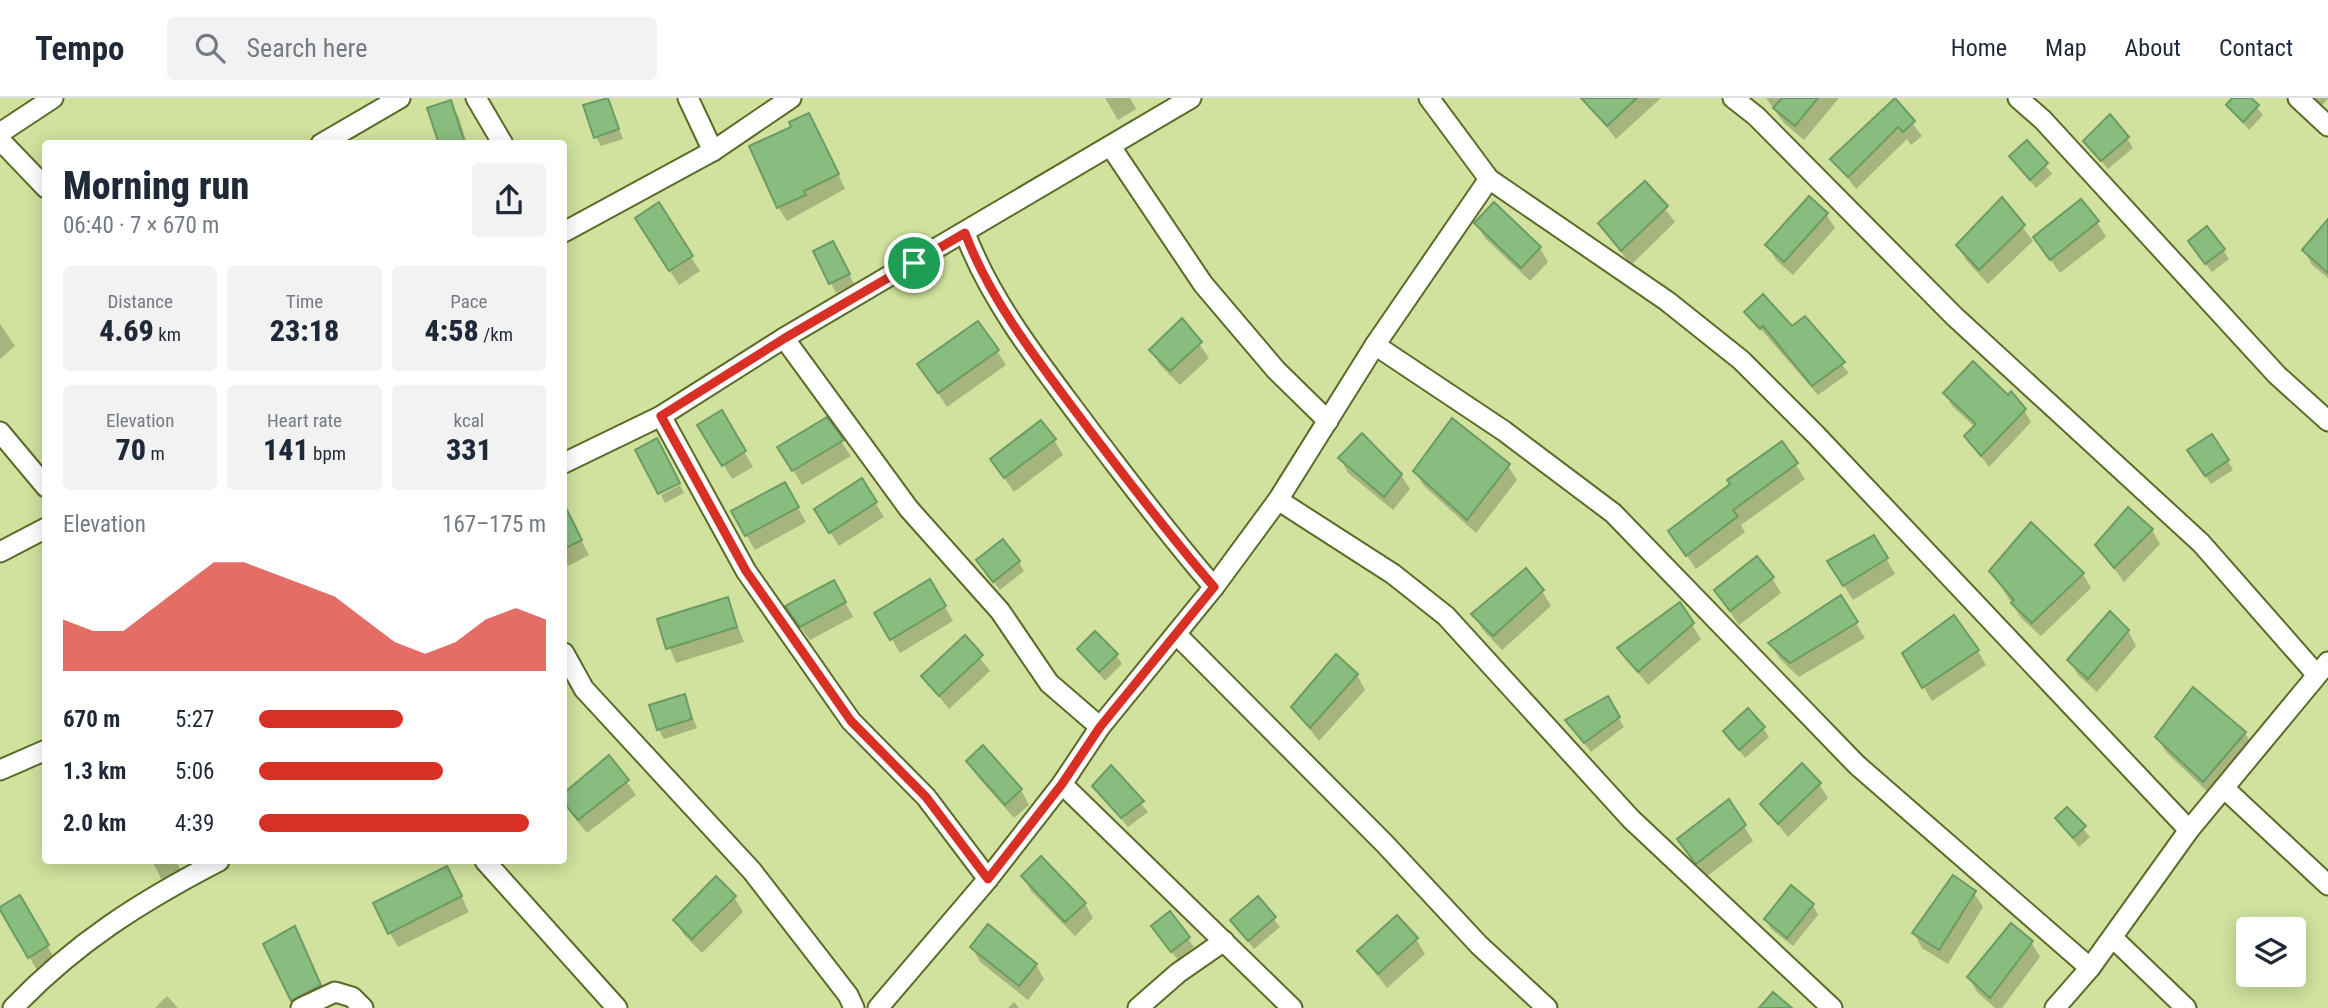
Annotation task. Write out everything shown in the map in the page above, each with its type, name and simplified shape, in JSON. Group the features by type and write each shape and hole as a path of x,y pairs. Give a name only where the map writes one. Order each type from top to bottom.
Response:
{"street":[{"path":"0,133 53,98"},
{"path":"328,140 400,98"},
{"path":"476,98 501,140"},
{"path":"688,98 713,151"},
{"path":"567,230 713,151 791,98"},
{"path":"567,462 661,416 785,338 1191,98"},
{"path":"1429,98 1489,179 1667,301 1741,360 1825,444 2189,830"},
{"path":"1733,98 1756,116 1954,316 2201,543 2323,669 2189,830 2113,938 2055,1008"},
{"path":"2018,98 2043,121 2277,375 2328,421"},
{"path":"2298,98 2328,125"},
{"path":"0,140 42,184"},
{"path":"1111,147 1203,284 1276,370 1328,421"},
{"path":"878,1008 988,879 1062,784 1100,727 1214,587 1278,500 1375,345 1489,179"},
{"path":"965,233 978,267 1054,382 1170,537 1214,587"},
{"path":"785,338 909,509 1000,611 1049,683 1100,727"},
{"path":"1375,345 1504,430 1613,513 1857,765 2090,968"},
{"path":"661,416 746,571 851,721 926,797 988,879"},
{"path":"0,432 42,482"},
{"path":"1278,500 1382,566 1446,616 1631,819 1832,1008"},
{"path":"0,552 42,530"},
{"path":"1177,635 1385,844 1479,945 1547,1008"},
{"path":"567,658 584,689 752,871 848,995 854,1008"},
{"path":"0,770 42,752"},
{"path":"1062,784 1292,1008"},
{"path":"2224,788 2328,885"},
{"path":"13,1008 72,951 164,890 213,864"},
{"path":"488,864 617,1008"},
{"path":"2113,938 2186,1008"},
{"path":"1139,1008 1178,973 1224,941"},
{"path":"301,1008 335,992 352,997 363,1008"}],"building":[{"path":"608,98 619,129 594,138 583,105"},
{"path":"1581,98 1637,98 1607,126"},
{"path":"1782,98 1818,98 1795,126 1773,108"},
{"path":"1895,98 1915,121 1903,132 1898,127 1848,177 1830,159"},
{"path":"2232,98 2251,98 2259,105 2243,122 2226,105"},
{"path":"451,100 464,140 438,140 427,108"},
{"path":"809,113 839,174 804,191 806,195 777,208 749,146 791,127 789,122"},
{"path":"2110,114 2129,137 2101,161 2083,141"},
{"path":"2027,140 2048,163 2030,180 2009,156"},
{"path":"1645,181 1668,206 1621,251 1598,223"},
{"path":"1809,196 1828,213 1784,262 1765,245"},
{"path":"2002,197 2025,225 1979,270 1956,245"},
{"path":"2081,199 2099,221 2050,260 2033,237"},
{"path":"659,202 693,256 669,271 635,218"},
{"path":"1494,202 1541,247 1521,268 1474,223"},
{"path":"2328,219 2328,273 2302,250"},
{"path":"2207,226 2225,249 2205,264 2188,241"},
{"path":"833,241 850,274 829,284 813,251"},
{"path":"1763,294 1792,326 1805,316 1845,362 1812,386 1763,326 1760,329 1744,312"},
{"path":"1182,318 1202,342 1170,371 1149,350"},
{"path":"978,321 999,350 938,393 917,364"},
{"path":"1973,361 2008,395 2011,391 2026,409 1981,456 1964,436 1976,424 1943,393"},
{"path":"722,410 746,451 722,466 697,425"},
{"path":"827,417 844,440 792,471 777,447"},
{"path":"1452,418 1510,464 1467,520 1413,471"},
{"path":"1041,420 1056,439 1004,478 990,459"},
{"path":"1362,433 1402,474 1384,497 1338,458"},
{"path":"2212,434 2229,460 2205,476 2187,450"},
{"path":"657,438 680,483 658,494 635,450"},
{"path":"1782,441 1798,463 1733,510 1738,516 1686,556 1668,531 1730,484 1727,480"},
{"path":"862,478 877,502 829,533 814,509"},
{"path":"785,482 799,507 745,536 731,511"},
{"path":"2128,507 2153,529 2114,568 2095,545"},
{"path":"567,510 582,540 567,548"},
{"path":"2031,522 2084,573 2032,623 2011,603 2014,600 1989,571"},
{"path":"1874,535 1888,558 1843,586 1827,561"},
{"path":"1003,539 1020,561 993,582 976,560"},
{"path":"1757,556 1774,577 1730,611 1714,590"},
{"path":"1526,568 1544,590 1493,636 1471,614"},
{"path":"930,579 946,606 890,640 874,613"},
{"path":"834,580 846,602 800,627 785,606"},
{"path":"1841,595 1858,622 1790,663 1768,643"},
{"path":"728,597 737,627 666,649 657,619"},
{"path":"1680,602 1694,623 1638,672 1617,648"},
{"path":"2110,611 2129,630 2088,679 2067,660"},
{"path":"1954,615 1979,650 1922,688 1902,653"},
{"path":"1095,631 1118,654 1099,672 1077,649"},
{"path":"965,635 983,655 939,696 921,676"},
{"path":"1336,654 1358,674 1310,728 1291,707"},
{"path":"2193,687 2246,732 2203,782 2155,737"},
{"path":"685,694 692,719 657,730 649,705"},
{"path":"1608,696 1620,717 1584,743 1565,720"},
{"path":"1748,708 1765,727 1739,750 1723,731"},
{"path":"983,745 1022,789 1005,805 966,761"},
{"path":"609,755 629,780 578,820 567,807 567,790"},
{"path":"1802,763 1821,783 1778,824 1760,804"},
{"path":"1111,765 1144,801 1121,818 1092,786"},
{"path":"1729,799 1746,825 1696,864 1677,839"},
{"path":"2067,807 2086,826 2073,838 2055,818"},
{"path":"1041,856 1086,903 1065,922 1021,876"},
{"path":"447,866 462,896 388,934 373,903"},
{"path":"1953,875 1976,891 1939,950 1912,933"},
{"path":"716,876 736,896 692,939 673,920"},
{"path":"1791,885 1814,904 1787,938 1764,919"},
{"path":"20,895 49,945 28,958 0,910 0,907"},
{"path":"1258,896 1276,917 1248,941 1230,920"},
{"path":"1170,911 1190,937 1171,952 1151,926"},
{"path":"1397,915 1418,938 1378,974 1357,951"},
{"path":"2011,923 2033,941 1990,998 1967,977"},
{"path":"988,924 1037,964 1019,986 970,947"},
{"path":"295,926 321,985 291,1001 263,944"},
{"path":"1773,992 1792,1008 1759,1008"}],"route":[{"path":"965,233 978,267 1054,382 1170,537 1214,587 1100,727 1062,784 988,879 926,797 851,721 746,571 661,416 785,338 914,263 965,233"}]}
